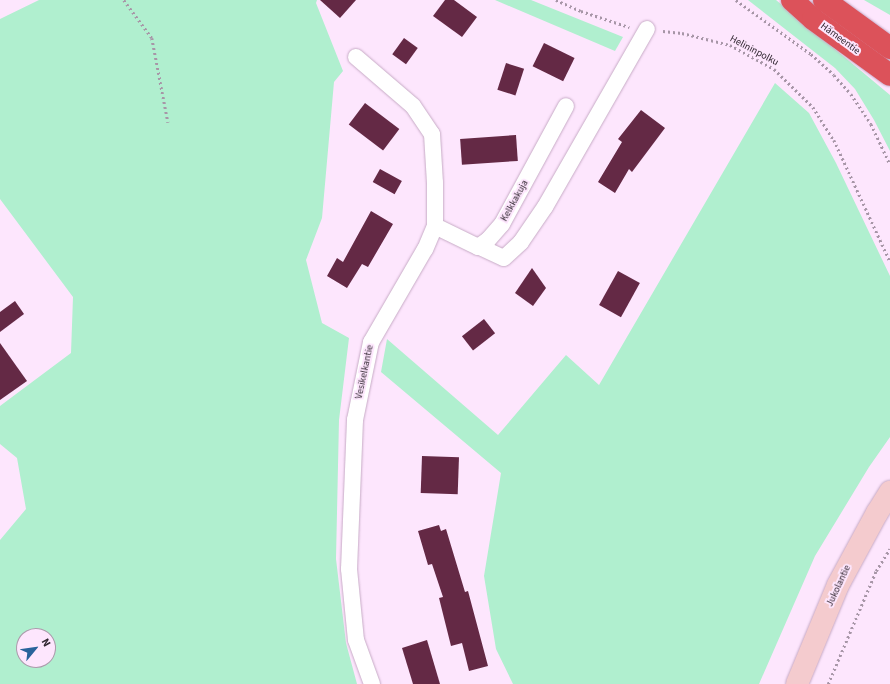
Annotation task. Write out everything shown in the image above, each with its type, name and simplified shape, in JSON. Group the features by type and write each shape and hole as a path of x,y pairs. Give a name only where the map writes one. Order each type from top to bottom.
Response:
{"highway":[{"name":"Hämeentie","path":"792,0 814,19 890,75"},
{"path":"824,0 890,48"}],"street":[{"path":"435,226 504,258 521,242 545,207 647,29"},
{"name":"Vesikelkantie","path":"356,57 413,106 432,134 435,182 435,226 425,249 370,342 355,420 349,569 356,640 372,684"},
{"name":"Kelkkakuja","path":"480,247 502,224 566,106"},
{"name":"Jukolantie","path":"797,684 838,585 876,513 890,492"}],"path":[{"path":"124,0 152,38 168,122"},
{"name":"Helininpolku","path":"556,0 581,11 633,28 682,33 730,45 774,69 813,107 834,140 890,261"},
{"path":"736,0 811,54 834,75 851,94 870,124 890,164"},
{"path":"828,684 876,571 890,550"}],"green space":[{"path":"39,0 317,0 316,3 343,71 334,82 322,218 306,260 322,323 349,338 339,420 336,559 346,643 357,684 0,684 0,540 26,509 17,458 0,444 0,406 71,353 73,297 0,199 0,19"},
{"path":"495,0 531,0 623,37 615,51"},
{"path":"748,0 776,0 890,95 890,151 874,120 855,89 835,68"},
{"path":"864,0 890,0 890,15"},
{"path":"775,83 809,113 836,163 890,276 890,437 869,467 815,556 759,684 513,684 496,649 484,576 501,473 381,372 387,339 498,435 566,355 599,385"}],"building":[{"path":"320,0 356,0 340,18"},
{"path":"445,0 454,0 477,17 462,37 433,16"},
{"path":"404,38 418,48 406,64 392,54"},
{"path":"544,43 575,58 563,81 533,66"},
{"path":"506,63 524,69 515,96 497,90"},
{"path":"365,103 399,129 383,150 349,125"},
{"path":"641,110 665,128 632,172 629,169 615,193 598,182 622,142 618,139"},
{"path":"516,135 518,161 462,165 460,139"},
{"path":"380,169 402,181 395,194 373,182"},
{"path":"371,211 393,224 368,267 362,264 347,288 327,276 337,258 343,262"},
{"path":"532,268 546,288 533,306 515,293"},
{"path":"618,271 640,283 621,317 599,305"},
{"path":"15,301 24,314 0,332 0,312"},
{"path":"484,319 495,333 473,350 462,336"},
{"path":"0,343 27,381 0,400"},
{"path":"422,456 459,457 458,494 421,493"},
{"path":"439,525 441,531 446,529 465,592 468,591 488,666 469,671 462,643 451,646 439,598 443,597 432,564 428,565 418,531"},
{"path":"427,640 440,684 413,684 402,648"}]}
